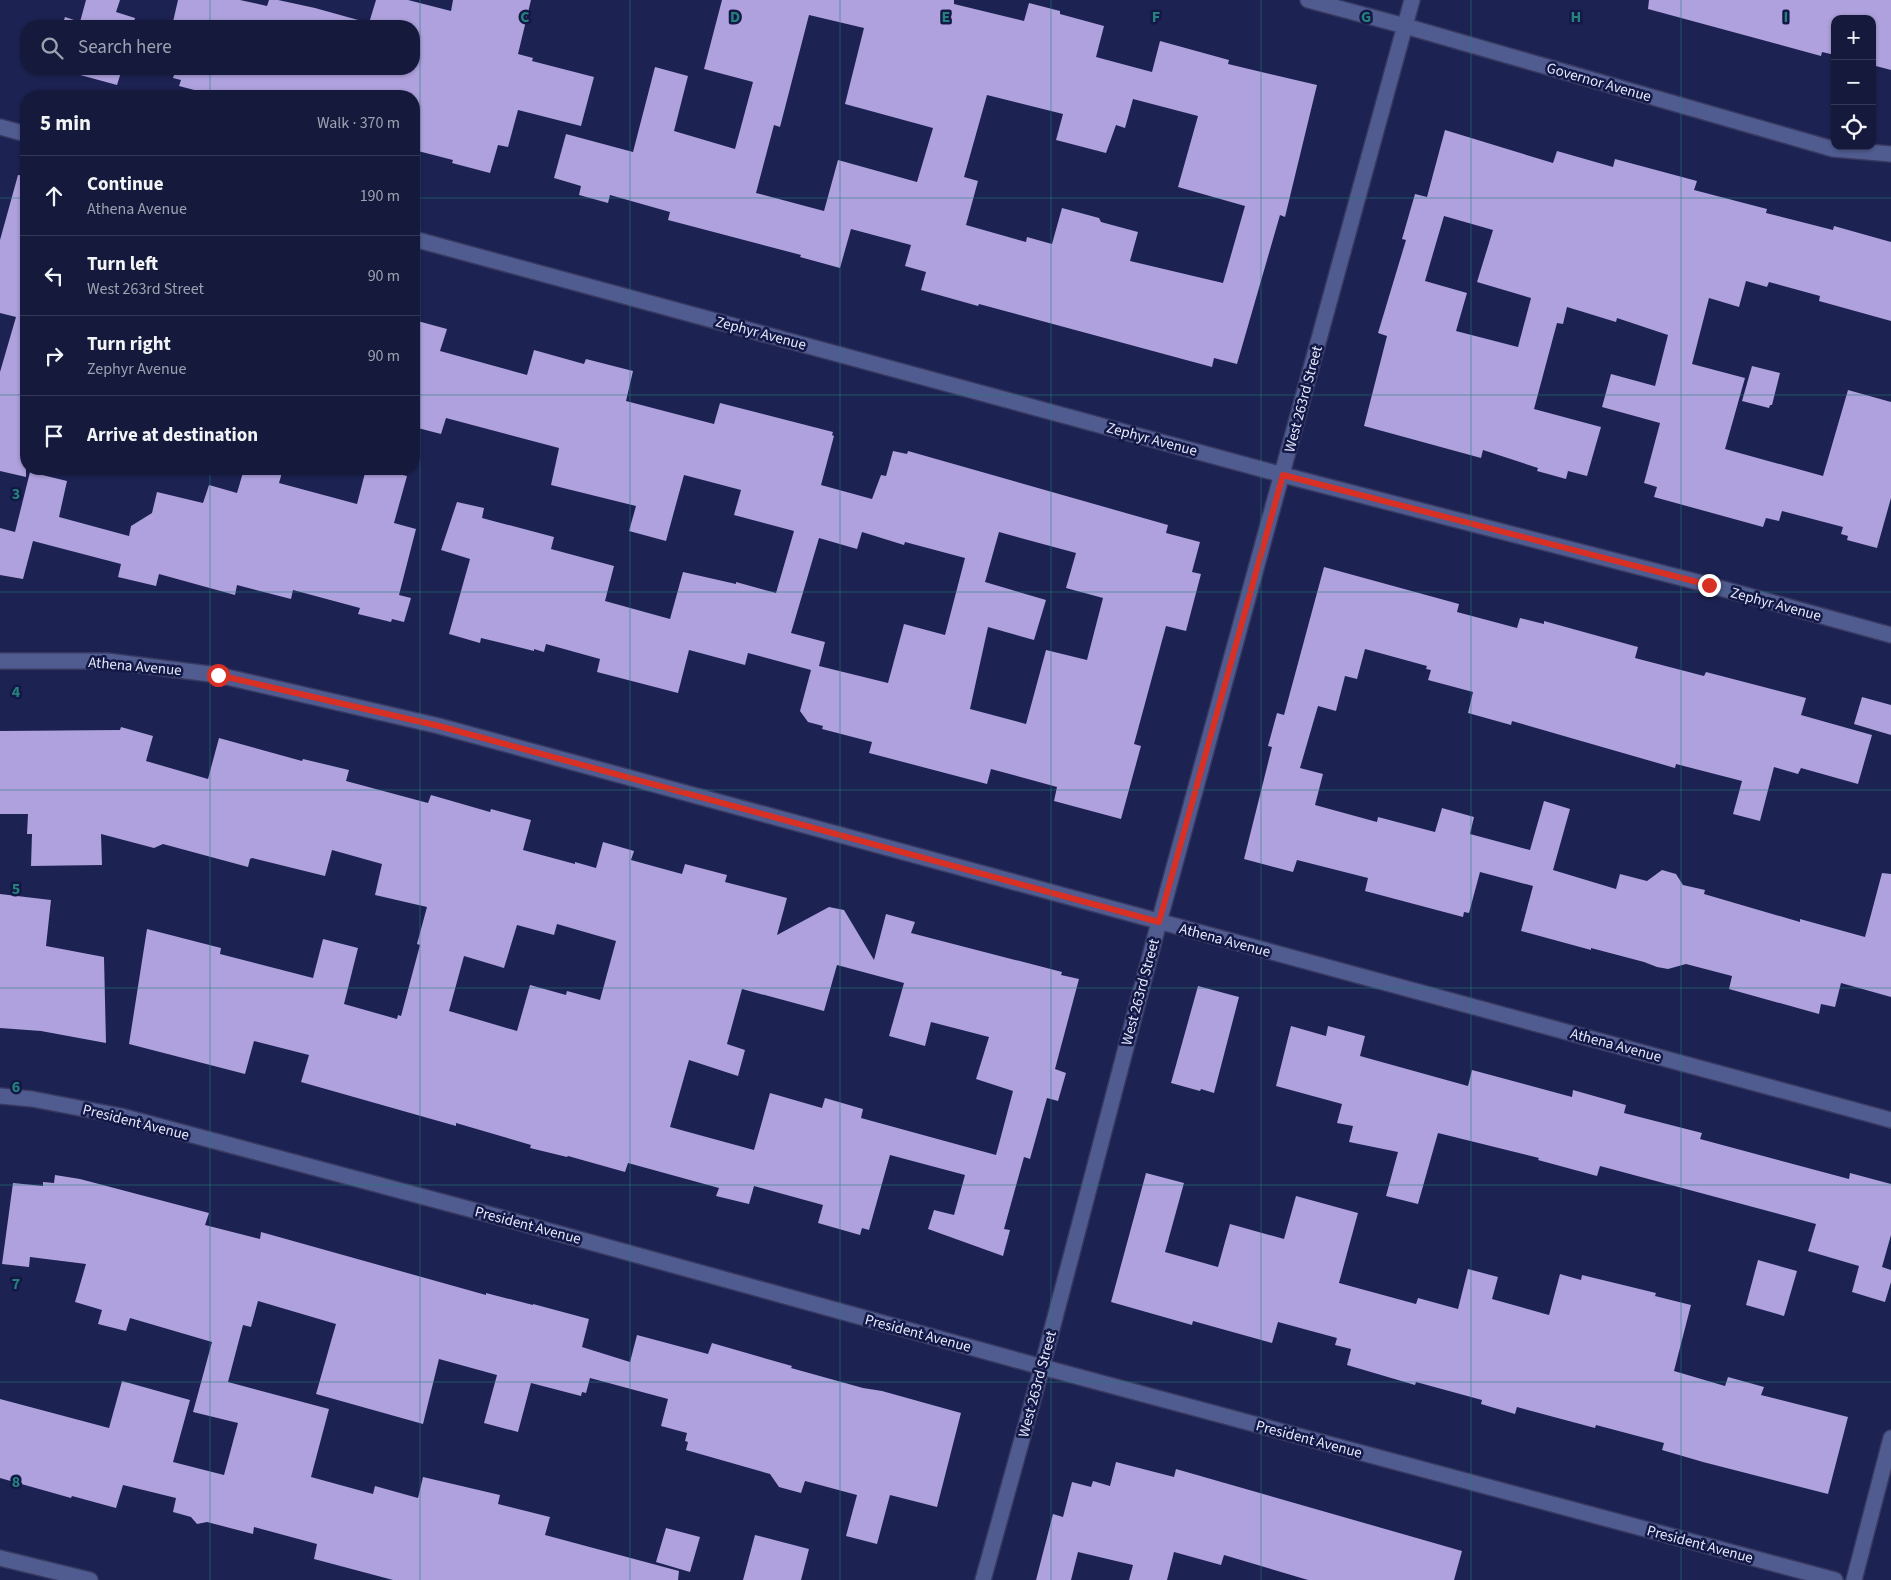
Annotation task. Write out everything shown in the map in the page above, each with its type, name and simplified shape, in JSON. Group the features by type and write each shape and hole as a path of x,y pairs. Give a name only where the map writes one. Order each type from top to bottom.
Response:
{"street":[{"name":"Governor Avenue","path":"1308,0 1405,26 1832,149 1891,154"},
{"name":"West 263rd Street","path":"982,1580 1042,1367 1159,922 1412,0"},
{"path":"0,127 20,132"},
{"name":"Zephyr Avenue","path":"420,241 1283,475 1709,585 1891,636"},
{"name":"Athena Avenue","path":"0,661 107,661 218,675 439,726 1891,1120"},
{"name":"President Avenue","path":"0,1096 32,1099 121,1116 499,1217 1042,1367 1835,1580"},
{"path":"1854,1580 1891,1438"},
{"path":"0,1558 90,1580"}],"building":[{"path":"86,0 120,0 116,12 135,18 134,20 81,20"},
{"path":"178,0 240,0 267,6 269,0 278,0 358,20 173,20"},
{"path":"376,0 408,0 451,11 453,0 531,0 518,54 533,58 532,61 594,77 581,126 518,110 508,147 498,145 490,173 452,163 453,160 420,152 420,90 194,90 179,86 181,80 173,78 174,75 420,75 420,20 370,20"},
{"path":"722,0 954,0 954,4 1024,21 1029,3 1104,26 1096,57 1152,72 1160,41 1229,60 1228,64 1317,85 1285,217 1280,215 1237,364 1214,358 1212,367 921,290 926,272 905,266 911,245 851,229 840,268 800,257 801,255 668,220 670,212 610,195 608,203 579,195 581,186 554,178 566,134 633,152 655,67 688,76 674,131 735,149 753,82 704,69","holes":["809,15 864,28 845,104 933,128 917,182 838,160 824,211 756,193 774,125 780,127","987,95 1063,114 1056,140 1106,153 1116,125 1125,128 1133,99 1198,116 1178,187 1245,206 1223,283 1130,261 1138,232 1101,222 1099,218 1062,208 1052,244 1027,237 1026,242 966,225 978,181 964,177"]},
{"path":"1649,0 1891,0 1891,70 1876,66 1876,15 1831,15 1831,54 1822,52 1821,56 1648,9"},
{"path":"80,75 120,75 117,85"},
{"path":"1445,130 1553,163 1557,151 1613,167 1615,159 1697,181 1694,190 1767,209 1766,213 1833,230 1834,226 1891,242 1891,321 1819,301 1820,296 1769,282 1767,287 1746,281 1739,307 1709,298 1692,364 1745,378 1725,449 1823,476 1848,390 1891,402 1891,498 1877,548 1847,540 1848,536 1841,534 1843,527 1782,511 1779,521 1766,518 1763,527 1654,497 1657,487 1644,483 1660,423 1602,407 1611,374 1655,386 1668,335 1617,318 1616,322 1567,307 1563,324 1557,323 1534,409 1601,427 1587,476 1568,471 1566,479 1537,471 1538,468 1483,450 1481,458 1364,426 1387,336 1378,333 1406,240 1402,239 1415,194 1427,197","holes":["1444,216 1493,230 1477,282 1531,298 1518,347 1456,331 1467,293 1425,281"]},
{"path":"18,175 20,175 20,475 26,475 26,477 0,471 0,372 16,317 0,313 0,240"},
{"path":"420,322 447,329 440,351 527,375 534,350 584,364 586,359 633,371 626,401 714,424 720,403 833,432 832,435 834,436 821,485 872,499 881,475 886,476 893,451 907,454 908,451 1168,525 1166,533 1200,542 1192,572 1201,574 1186,631 1166,626 1134,744 1141,746 1121,819 1054,801 1057,787 991,769 987,784 869,753 872,742 822,729 823,726 808,722 800,711 811,670 748,653 745,665 689,650 678,693 597,672 600,659 546,644 544,652 534,649 534,651 481,638 480,643 449,634 470,559 441,550 457,502 484,508 482,518 554,537 551,549 614,566 605,601 670,619 683,572 736,584 736,582 776,593 794,531 734,515 741,490 684,475 666,541 629,531 636,506 551,485 559,448 446,418 441,434 420,429","holes":["862,532 904,545 905,542 965,558 945,635 904,624 888,683 819,666 825,642 791,633 819,538 857,549","999,532 1076,553 1066,588 1103,598 1087,660 1046,650 1026,724 970,709 988,627 1034,640 1046,600 985,582"]},
{"path":"1752,366 1780,373 1772,405 1769,408 1742,401"},
{"path":"29,475 42,475 67,481 59,517 129,536 131,526 152,513 157,492 203,503 209,485 237,493 242,475 281,475 279,483 357,504 364,475 407,476 394,523 416,529 399,595 411,598 404,622 392,619 391,622 358,614 360,608 293,590 291,599 237,585 235,595 159,574 156,586 118,577 121,564 33,541 23,579 0,575 0,528 15,532"},
{"path":"1324,567 1459,604 1457,612 1517,628 1520,618 1544,624 1544,621 1638,647 1635,658 1704,676 1706,672 1806,698 1801,715 1872,735 1858,784 1801,768 1798,774 1774,767 1760,821 1733,814 1742,781 1676,764 1675,768 1512,721 1511,725 1468,713 1473,692 1428,680 1431,670 1426,669 1427,666 1365,649 1357,679 1345,676 1336,711 1318,706 1300,768 1323,774 1315,805 1377,822 1378,817 1435,832 1442,808 1474,817 1470,834 1530,850 1544,801 1570,809 1553,870 1616,889 1620,874 1647,881 1662,870 1676,874 1683,885 1705,890 1704,894 1800,922 1800,919 1865,937 1882,873 1891,874 1891,997 1841,983 1835,1007 1821,1004 1819,1014 1729,989 1732,976 1686,964 1668,969 1657,967 1644,962 1521,931 1533,886 1480,872 1469,913 1464,912 1463,917 1365,891 1368,878 1297,860 1293,872 1244,859 1272,747 1268,746 1277,713 1284,715"},
{"path":"1862,697 1891,705 1891,735 1854,724"},
{"path":"121,727 153,736 146,761 208,779 219,738 302,761 303,759 349,770 346,781 428,803 431,795 490,812 491,809 531,820 523,850 596,868 603,842 634,851 631,860 682,874 685,864 727,875 725,882 787,898 777,935 829,907 844,910 874,960 886,914 915,922 911,933 1062,972 1061,975 1079,979 1055,1069 1066,1073 1058,1101 1047,1098 1030,1159 1024,1157 1004,1229 1010,1230 1003,1256 928,1229 934,1210 954,1215 965,1175 890,1155 869,1230 862,1228 860,1235 818,1223 823,1205 754,1186 749,1204 716,1196 719,1188 628,1163 625,1172 568,1156 530,1148 531,1145 456,1123 456,1126 301,1082 309,1055 254,1041 245,1074 129,1044 147,929 221,948 220,954 313,978 323,939 358,948 344,1004 397,1019 398,1015 401,1016 420,945 417,944 427,907 375,895 382,864 332,850 325,876 252,858 248,867 163,844 154,848 101,834 102,865 31,866 32,834 27,834 28,814 0,814 0,731 120,730","holes":["557,924 616,941 600,1000 567,991 566,995 530,985 517,1031 449,1011 464,956 504,968 517,925 554,935","837,965 904,983 889,1036 925,1046 931,1022 989,1037 976,1079 1013,1091 996,1155 861,1118 863,1109 825,1098 822,1108 770,1093 754,1150 670,1127 689,1060 738,1076 745,1050 727,1044 742,989 824,1011"]},
{"path":"0,894 51,900 46,946 104,957 106,1043 41,1031 0,1028"},
{"path":"1198,986 1239,997 1214,1093 1171,1083"},
{"path":"1291,1026 1326,1036 1328,1026 1365,1036 1360,1056 1468,1086 1472,1070 1572,1097 1573,1090 1626,1105 1624,1113 1702,1133 1700,1139 1849,1179 1850,1173 1891,1184 1891,1235 1882,1267 1891,1270 1891,1282 1885,1302 1852,1292 1859,1266 1808,1251 1816,1224 1600,1166 1597,1176 1538,1160 1539,1158 1438,1133 1418,1204 1386,1196 1398,1152 1349,1142 1353,1126 1337,1123 1342,1104 1276,1086"},
{"path":"1146,1173 1184,1183 1165,1252 1218,1267 1230,1224 1284,1239 1296,1196 1358,1213 1339,1283 1416,1304 1418,1298 1458,1309 1468,1269 1498,1277 1492,1299 1549,1315 1560,1274 1581,1280 1582,1275 1656,1293 1655,1296 1691,1305 1674,1371 1725,1386 1728,1377 1764,1387 1761,1395 1848,1417 1828,1494 1662,1450 1664,1443 1596,1425 1595,1428 1517,1407 1515,1414 1481,1404 1482,1400 1416,1382 1415,1385 1347,1365 1351,1349 1335,1345 1337,1338 1278,1322 1272,1343 1193,1321 1192,1325 1111,1302"},
{"path":"55,1175 80,1179 209,1213 205,1225 260,1239 261,1232 486,1295 486,1293 589,1319 582,1347 630,1362 637,1335 708,1354 712,1343 792,1366 791,1368 961,1413 937,1507 890,1495 877,1544 846,1536 857,1495 805,1481 801,1493 779,1487 770,1474 686,1450 688,1442 685,1441 687,1433 661,1426 668,1399 590,1378 586,1393 582,1392 581,1396 531,1383 518,1432 484,1423 497,1375 439,1359 423,1424 316,1394 336,1324 258,1301 251,1327 243,1325 228,1382 329,1409 311,1477 373,1494 375,1486 418,1498 423,1477 500,1495 498,1504 550,1517 545,1535 679,1571 678,1580 393,1580 314,1559 317,1544 254,1527 253,1534 207,1522 197,1524 191,1517 173,1512 176,1498 123,1485 116,1508 72,1496 71,1498 0,1478 0,1399 109,1428 122,1381 190,1400 173,1462 224,1475 238,1423 193,1412 212,1342 130,1318 126,1331 98,1324 102,1310 75,1302 86,1264 30,1257 29,1267 2,1264 13,1183 43,1186 43,1182 54,1183"},
{"path":"1758,1260 1797,1271 1784,1316 1746,1305"},
{"path":"1116,1462 1174,1477 1176,1469 1462,1551 1454,1580 1308,1580 1224,1555 1221,1565 1174,1552 1167,1580 1129,1580 1133,1565 1078,1552 1071,1580 1036,1580 1053,1514 1063,1517 1072,1482 1091,1487 1093,1481 1110,1486"},
{"path":"666,1528 700,1537 690,1572 656,1562"},
{"path":"755,1535 809,1549 801,1580 743,1580"}],"route":[{"path":"218,675 439,726 1159,922 1283,475 1709,585"}]}
